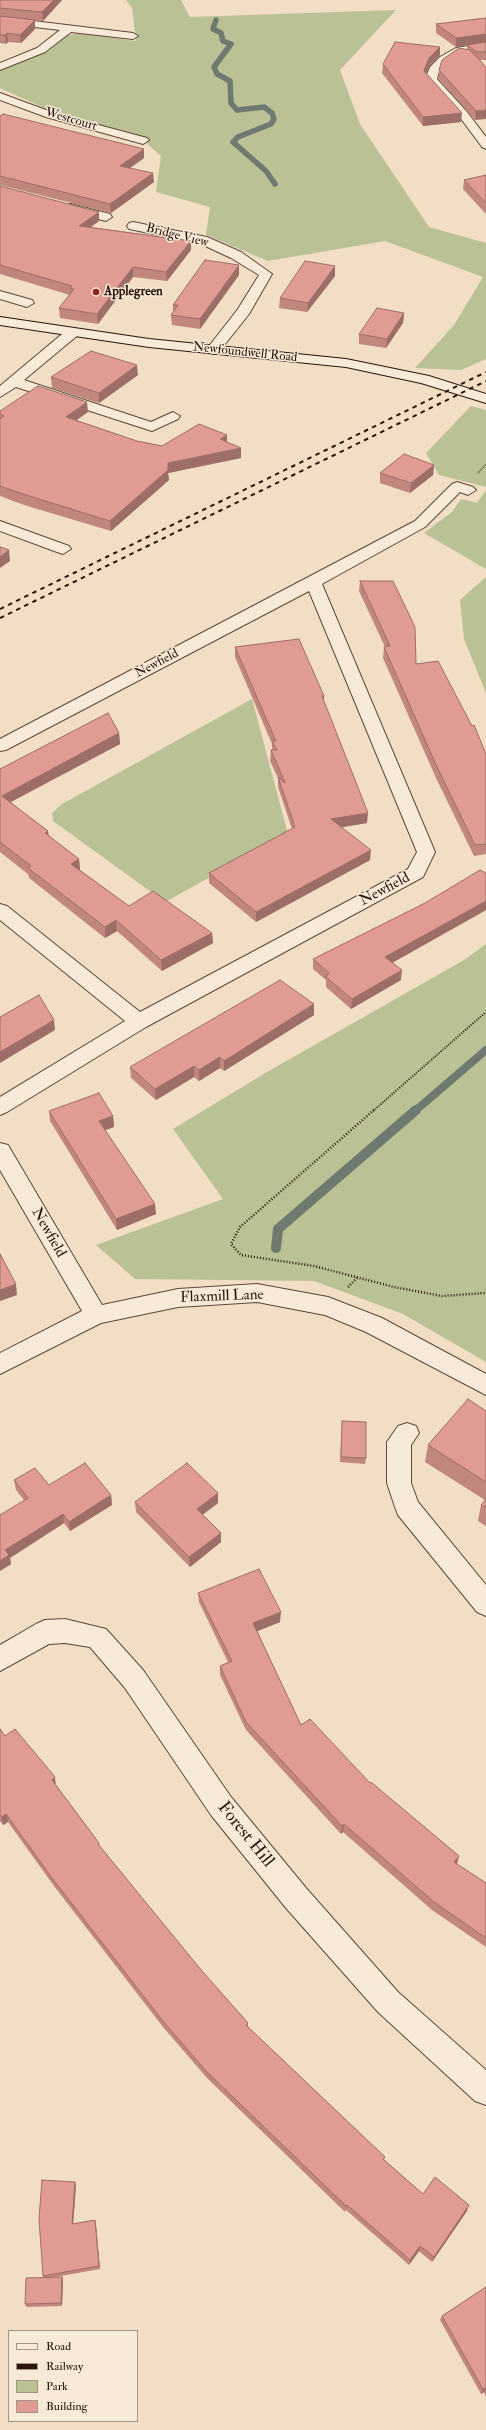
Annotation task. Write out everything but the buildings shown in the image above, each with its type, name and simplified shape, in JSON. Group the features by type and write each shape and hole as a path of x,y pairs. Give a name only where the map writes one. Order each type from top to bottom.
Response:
{"street":[{"path":"0,20 133,36"},
{"path":"0,67 41,50 68,29"},
{"path":"486,46 460,50 444,59 435,67 431,79 463,114 486,145"},
{"name":"Westcourt","path":"0,96 50,115 143,140"},
{"path":"59,205 106,217"},
{"name":"Bridge View","path":"133,226 203,240 236,255 266,274 244,311 213,350"},
{"path":"0,295 27,303"},
{"name":"Newfoundwell Road","path":"0,321 213,350 346,363 424,379 486,399"},
{"path":"0,394 73,332"},
{"path":"15,382 152,427 173,416"},
{"name":"Newfield","path":"0,746 313,582 420,524 457,487 468,490"},
{"path":"0,526 63,549"},
{"name":"Newfield","path":"0,1107 139,1022 416,873 426,852 313,582"},
{"path":"0,911 139,1022"},
{"name":"Newfield","path":"0,1151 96,1315"},
{"name":"Flaxmill Lane","path":"0,1364 96,1315 178,1298 257,1293 328,1306 374,1325 486,1385"},
{"path":"408,1433 399,1442 399,1483 407,1507 486,1604"},
{"name":"Forest Hill","path":"0,1659 45,1632 65,1631 97,1637 134,1679 221,1806 296,1898 388,2002 486,2090"}],"path":[{"path":"486,1012 240,1226 231,1244 241,1255 314,1266 428,1294 442,1296 486,1293"}],"green space":[{"path":"126,0 181,0 190,17 396,10 340,70 360,124 429,227 486,243 486,359 461,370 415,368 454,325 483,277 385,241 268,261 206,235 210,207 156,192 161,156 136,134 55,113 0,88 0,70 50,50 65,36 78,33 136,41 132,8"},
{"path":"471,406 486,410 486,487 439,475 426,453"},
{"path":"486,490 486,569 424,533 452,512 461,499 477,503"},
{"path":"486,577 486,693 464,639 460,600"},
{"path":"252,699 288,834 165,902 53,821 52,813 62,804"},
{"path":"486,944 486,1362 403,1314 314,1281 135,1279 96,1245 223,1199 173,1129 267,1072 464,960"}],"waterway":[{"path":"216,20 213,29 221,33 223,41 231,44 214,67 217,74 230,81 231,103 237,110 264,107 272,113 274,119 271,124 238,137 233,142 266,171 275,184"},
{"path":"415,1111 486,1050"},
{"path":"276,1248 278,1229 416,1110"}],"railway":[{"path":"0,609 486,372"},
{"path":"0,618 486,381"}],"place":[{"name":"Applegreen","path":"96,292"}]}
